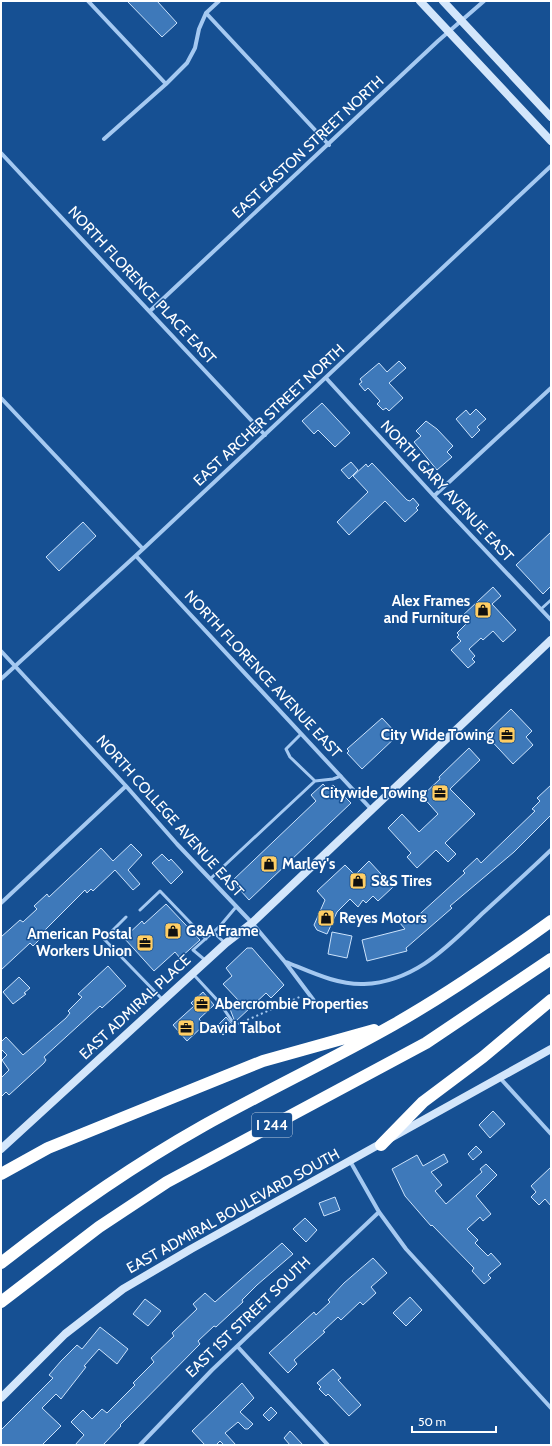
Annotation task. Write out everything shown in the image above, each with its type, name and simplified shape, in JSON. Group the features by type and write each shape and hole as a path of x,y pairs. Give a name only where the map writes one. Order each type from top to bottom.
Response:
{"highway":[{"name":"I 244","path":"1,1263 54,1221 125,1174 197,1130 394,1024 478,972 551,921"},
{"name":"I 244","path":"1,1302 99,1227 167,1182 426,1043 551,959"},
{"path":"381,1145 424,1102 483,1057 551,1000"},
{"path":"1,1174 48,1148 263,1061 394,1024"}],"main road":[{"path":"420,1 551,140"},
{"path":"443,1 551,117"},
{"name":"EAST ADMIRAL PLACE","path":"1,1149 206,961 252,923 551,640"},
{"path":"500,1078 551,1049"},
{"name":"EAST ADMIRAL BOULEVARD SOUTH","path":"1,1398 65,1334 123,1289 190,1249 500,1078"}],"street":[{"path":"88,1 166,84"},
{"path":"104,139 181,70 192,54 206,13 219,1"},
{"name":"EAST EASTON STREET NORTH","path":"150,311 484,1"},
{"path":"206,13 329,144"},
{"name":"NORTH FLORENCE PLACE EAST","path":"1,152 265,435"},
{"name":"EAST ARCHER STREET NORTH","path":"1,679 136,556 551,166"},
{"name":"NORTH GARY AVENUE EAST","path":"326,378 434,496 551,620"},
{"path":"434,496 551,388"},
{"path":"1,398 143,549"},
{"name":"NORTH FLORENCE AVENUE EAST","path":"136,556 372,810"},
{"name":"NORTH COLLEGE AVENUE EAST","path":"1,651 252,923 285,962 315,1002"},
{"path":"1,903 126,786"},
{"path":"285,962 340,982 363,984 399,978 424,965 444,950 551,850"},
{"path":"500,1078 551,1134"},
{"path":"350,1161 379,1212 402,1244 425,1272 551,1408"},
{"name":"EAST 1ST STREET SOUTH","path":"140,1445 208,1374 379,1212"},
{"path":"238,1347 328,1445"}],"lane":[{"path":"542,609 551,600"},
{"path":"301,734 286,749 290,757 315,781"},
{"path":"210,879 315,781 333,779 341,776"},
{"path":"140,910 160,891 206,939"},
{"path":"206,961 193,950 213,932 236,907"},
{"path":"126,917 104,939 164,1001"},
{"path":"213,932 226,943"},
{"path":"193,973 232,1021"}],"path":[{"path":"232,1021 236,1024 241,1024 308,992"}],"building":[{"path":"127,1 157,1 177,23 162,37"},
{"path":"399,361 406,368 389,383 403,398 389,411 386,408 383,410 377,404 380,401 368,388 365,391 359,384 362,382 360,379 379,363 387,372"},
{"path":"322,403 350,433 335,447 318,430 314,434 302,421"},
{"path":"476,409 486,419 477,427 480,430 472,438 456,419 466,410 470,415"},
{"path":"426,421 437,429 453,446 447,452 452,457 437,470 414,442 421,436 416,431"},
{"path":"351,462 358,470 349,479 341,470"},
{"path":"372,463 407,500 410,501 413,498 419,505 416,508 418,510 405,522 385,501 349,535 337,522 368,492 353,476 366,464 368,467"},
{"path":"83,522 96,536 59,571 46,557"},
{"path":"551,532 551,586 543,594 516,565"},
{"name":"Alex Frames and Furniture","path":"493,587 501,596 492,604 516,630 503,642 493,631 483,640 481,638 469,649 475,656 472,659 475,662 468,668 451,650 461,641 457,637 459,635 457,633 467,623 461,617"},
{"name":"City Wide Towing","path":"511,709 532,731 526,737 533,745 513,764 485,734"},
{"path":"382,718 398,735 362,769 347,753 349,751 347,749"},
{"path":"469,748 480,760 450,789 475,814 445,843 456,854 448,862 436,850 417,868 407,857 411,853 388,828 402,814 419,832 438,814 422,796"},
{"path":"323,784 328,789 333,785 351,803 249,900 232,881 316,801 311,795"},
{"path":"551,785 551,815 514,852 450,906 452,908 406,948 407,951 367,961 362,940 405,929 399,922 407,917 411,922 465,873 463,871 477,858 481,863 535,811 532,809 540,801 537,798"},
{"path":"131,844 142,855 128,870 140,884 133,890 115,870 93,891 91,889 87,893 85,890 43,932 45,934 33,946 30,943 1,970 1,937 20,920 23,922 37,909 34,906 47,894 49,897 101,848 113,861"},
{"path":"162,854 169,861 171,859 183,872 171,884 152,863"},
{"name":"S&S Tires","path":"369,861 393,887 378,901 373,896 366,903 363,900 358,907 350,899 337,912 327,934 317,930 314,925 325,900 317,891 345,865 355,875"},
{"path":"166,904 200,940 180,958 175,952 154,971 124,938 142,921 144,924"},
{"path":"332,932 352,936 347,958 328,954"},
{"path":"247,948 252,948 284,985 271,998 266,993 235,1022 230,1009 239,1001 223,984 232,976 226,968"},
{"path":"108,966 126,986 102,1008 100,1006 44,1057 46,1060 44,1063 9,1095 6,1092 1,1097 1,1078 9,1070 2,1060 7,1055 1,1049 1,1042 6,1037 23,1055 66,1018 70,1013 68,1011 82,997 78,994"},
{"path":"19,977 30,988 24,993 26,994 13,1004 3,992"},
{"path":"203,992 214,1005 199,1019 204,1025 187,1041 173,1025 194,1006 191,1003"},
{"path":"226,1017 232,1024 230,1026 231,1028 223,1035 216,1027"},
{"path":"493,1111 505,1124 490,1138 479,1125"},
{"path":"476,1146 482,1152 473,1160 468,1154"},
{"path":"444,1154 448,1162 431,1172 442,1185 435,1191 446,1204 482,1172 480,1169 486,1164 497,1175 476,1196 491,1214 483,1221 480,1217 467,1229 478,1240 475,1243 488,1256 491,1253 501,1264 488,1275 491,1278 484,1284 472,1271 474,1268 432,1225 431,1226 405,1196 392,1169 417,1155 423,1166"},
{"path":"551,1167 551,1206 545,1199 539,1205 531,1197 536,1192 531,1186"},
{"path":"335,1197 340,1210 324,1216 319,1203"},
{"path":"305,1218 317,1230 306,1242 293,1229"},
{"path":"282,1243 293,1254 257,1285 242,1300 243,1302 216,1327 214,1326 198,1341 200,1344 120,1425 121,1426 103,1445 75,1445 84,1435 71,1422 83,1410 92,1419 102,1409 107,1413 135,1385 133,1383 154,1362 151,1358 174,1336 172,1333 197,1309 193,1304 205,1293 215,1302"},
{"path":"373,1258 387,1273 371,1287 376,1293 363,1305 360,1302 341,1320 338,1317 323,1331 325,1332 294,1360 297,1364 288,1373 269,1353 314,1312 316,1315 330,1302 328,1300 344,1283"},
{"path":"410,1297 422,1310 406,1326 393,1313"},
{"path":"145,1299 161,1311 148,1326 133,1314"},
{"path":"100,1327 128,1349 117,1364 99,1349 84,1366 86,1367 61,1399 56,1394 42,1408 61,1426 42,1445 1,1445 1,1430 53,1378 49,1375 61,1361 77,1345 82,1349"},
{"path":"333,1369 341,1378 338,1380 361,1405 349,1416 328,1394 326,1396 319,1389 321,1387 317,1383"},
{"path":"242,1383 254,1398 240,1412 253,1424 248,1429 245,1429 238,1422 225,1433 236,1445 224,1445 220,1441 216,1445 205,1445 192,1431"},
{"path":"271,1407 277,1413 269,1421 263,1415"},
{"path":"290,1431 303,1445 290,1445 284,1438"}],"place":[{"name":"Alex Frames and Furniture","path":"483,610"},
{"name":"City Wide Towing","path":"507,735"},
{"name":"Citywide Towing","path":"440,793"},
{"name":"Marley's","path":"269,864"},
{"name":"S&S Tires","path":"358,881"},
{"name":"Reyes Motors","path":"326,918"},
{"name":"G&A Frame","path":"173,931"},
{"name":"American Postal Workers Union","path":"145,943"},
{"name":"Abercrombie Properties","path":"202,1004"},
{"name":"David Talbot","path":"186,1028"}]}
